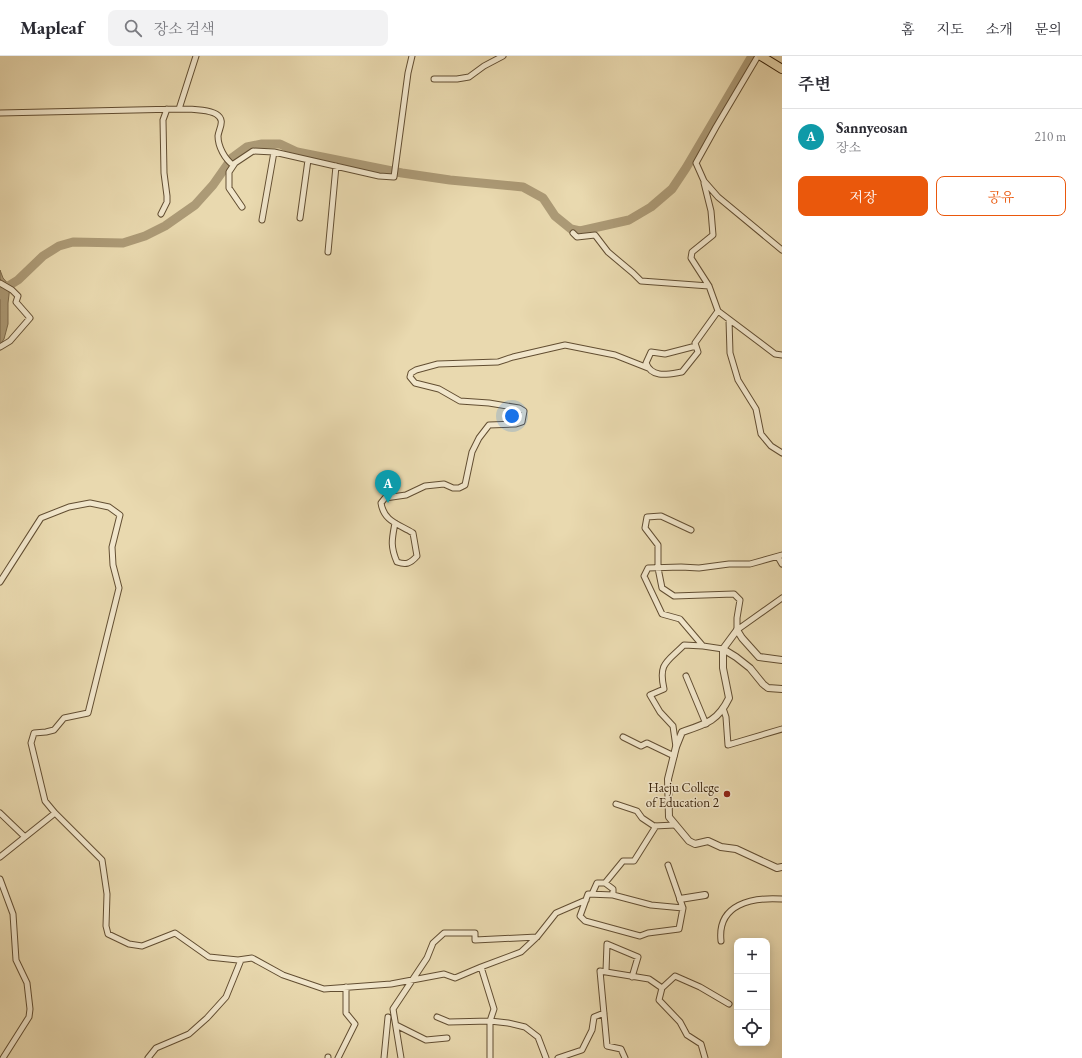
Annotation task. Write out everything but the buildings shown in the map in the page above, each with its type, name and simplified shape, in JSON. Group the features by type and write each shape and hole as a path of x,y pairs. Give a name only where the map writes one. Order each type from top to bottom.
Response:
{"main road":[{"path":"760,56 782,69"}],"street":[{"path":"179,109 196,56"},
{"path":"242,207 229,188 229,172 232,165 253,151 274,152 379,176 394,177 394,168 408,73 412,56"},
{"path":"434,80 468,78 484,66 503,56"},
{"path":"760,56 716,127 696,163 704,181 711,211 713,235 692,252 691,258 710,286 718,311 775,354 782,355"},
{"path":"161,214 167,202 164,172 163,120 167,109"},
{"path":"0,113 167,109 210,112 216,114 221,119 222,125 218,135 219,145 226,160 232,165"},
{"path":"262,220 274,152"},
{"path":"300,218 308,160"},
{"path":"328,252 336,166"},
{"path":"704,181 718,197 782,250"},
{"path":"573,233 578,237 594,235 608,252 633,273 640,282 710,286"},
{"path":"0,283 12,290 18,296 16,302 30,318 10,341 0,347"},
{"path":"395,523 391,545 397,562 405,564 412,562 416,556 413,533 395,523 390,521 382,509 381,503 385,498 406,495 425,486 444,484 453,488 459,488 465,485 472,452 479,438 489,425 516,424 522,422 524,415 524,411 520,408 489,403 460,401 439,389 415,383 410,377 411,373 416,370 438,364 498,362 514,356 565,345 615,355 648,368 660,375 682,372 698,352 695,343 718,311"},
{"path":"729,320 730,353 738,380 756,408 761,434 772,446 782,453"},
{"path":"648,368 646,363 651,352 665,354 696,346"},
{"path":"0,582 42,518 69,507 90,503 109,507 120,515 112,547 113,565 119,588 88,713 64,718 54,730 34,733 31,743 45,801 102,860 108,894 106,926 108,934 129,944 142,946 175,933 209,957 241,960 252,958 283,975 324,989 391,984 444,974 455,978 521,952 537,937 556,913 586,900"},
{"path":"690,530 661,516 647,517 645,528 658,545 658,568 662,588 674,596 734,594 740,600 737,630 742,638 759,657 782,660"},
{"path":"703,646 680,619 662,614 644,576 648,568 699,568 729,564 750,564 780,556 782,564"},
{"path":"782,598 737,630 723,649 723,668 729,698 721,713 706,724 682,732 676,747 668,779 669,816 689,841 695,844 708,840 721,847 736,849 777,868 782,867"},
{"path":"676,747 674,726 660,712 650,695 664,689 661,676 664,664 684,644 723,649 750,668 768,688 782,689"},
{"path":"686,676 706,724"},
{"path":"723,708 726,717 728,745 782,729"},
{"path":"623,737 640,746 647,743 674,756"},
{"path":"616,804 637,811 642,818 654,826 675,825"},
{"path":"0,813 25,837"},
{"path":"0,857 55,813"},
{"path":"605,883 623,861 634,861 656,826"},
{"path":"668,865 683,908 679,929 648,933 640,936 586,921 580,916 588,894 613,895 651,905 683,908"},
{"path":"0,879 13,914 16,960 27,983 30,1008 29,1017 3,1058"},
{"path":"592,894 597,883 605,883 613,889 613,895"},
{"path":"680,899 705,895"},
{"path":"721,941 720,930 725,916 737,906 750,901 782,900"},
{"path":"401,1058 393,1010 427,958 433,943 444,933 475,933 475,940 537,937"},
{"path":"606,971 607,944 638,957 632,977"},
{"path":"148,1058 156,1048 189,1034 207,1018 226,997 241,960"},
{"path":"481,967 494,1010 490,1021 490,1058"},
{"path":"625,1058 621,1049 607,1046 600,971 649,979 662,988"},
{"path":"705,1058 701,1044 687,1035 680,1022 658,1000 662,988 675,976 700,987 729,1004"},
{"path":"338,1058 355,1024 346,1013 346,987"},
{"path":"558,1058 582,1050 592,1030 594,1017 604,1013"},
{"path":"384,1058 388,1017"},
{"path":"437,1017 449,1022 490,1021 525,1027 538,1037 546,1058"},
{"path":"396,1025 426,1040 447,1038"}],"shaded area":[{"path":"0,270 3,278 10,286 8,324 4,339 0,345"}],"waterway":[{"path":"2,295 5,288 18,280 43,256 59,246 73,242 123,243 145,236 165,226 195,205 213,185 232,158 247,147 262,144 280,144 297,152 402,173 450,180 523,187 543,198 555,216 571,229 580,231 629,220 651,207 672,189 752,56"}],"place":[{"name":"Sannyeosan","path":"388,503"},
{"name":"Haeju College of Education 2","path":"727,794"}]}
